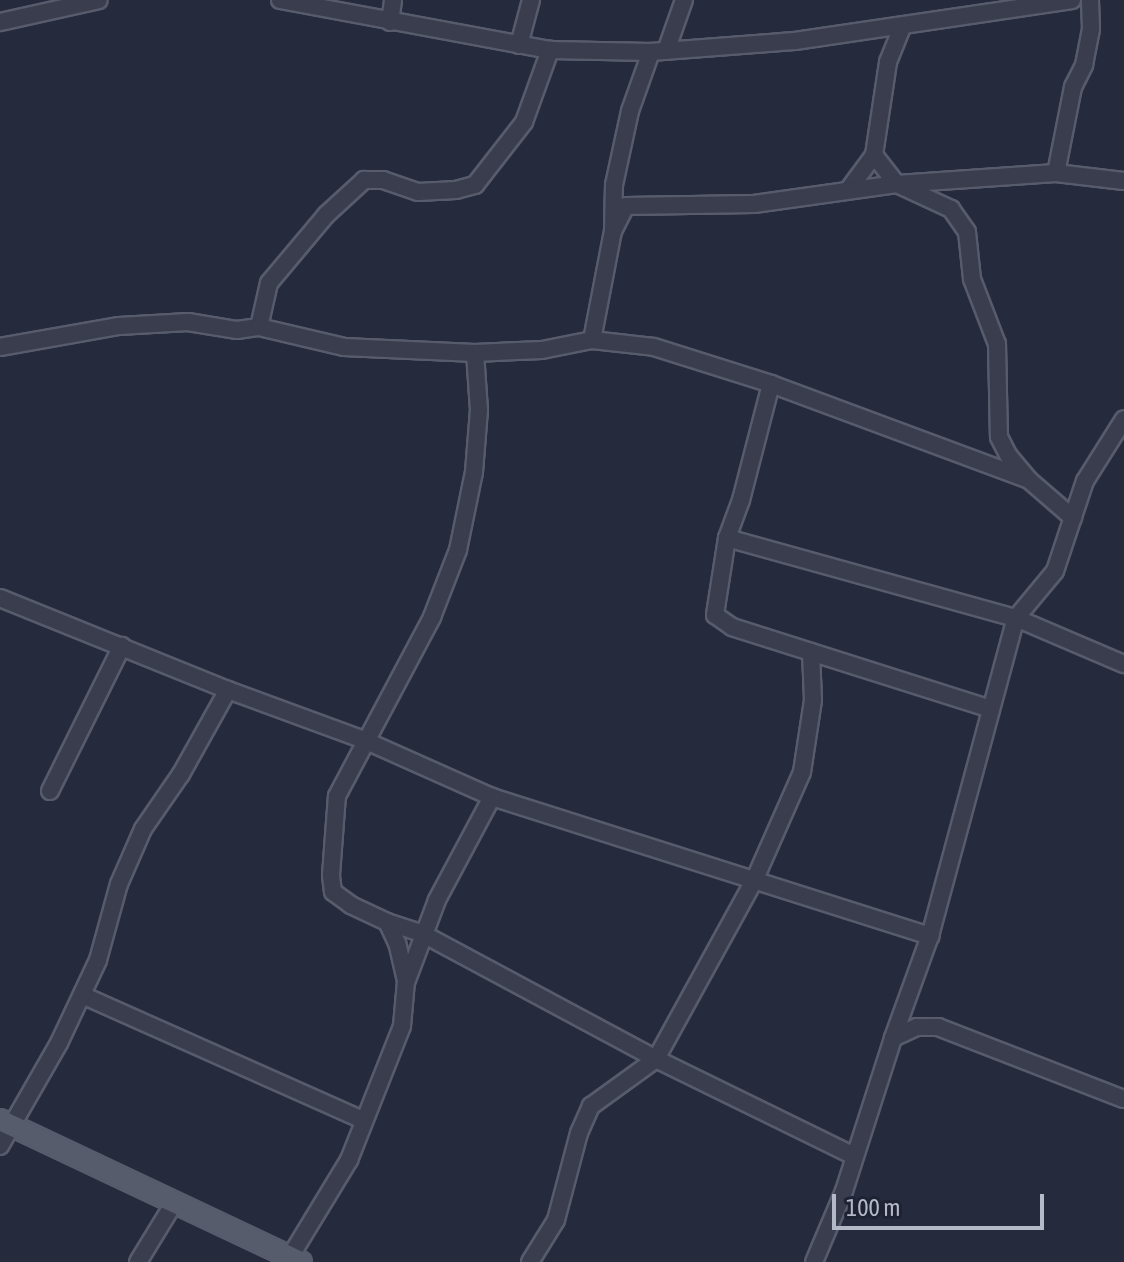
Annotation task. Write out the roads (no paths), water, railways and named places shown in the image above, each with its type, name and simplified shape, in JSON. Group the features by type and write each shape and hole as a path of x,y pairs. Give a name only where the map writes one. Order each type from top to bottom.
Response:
{"main road":[{"path":"6,1123 296,1260"}],"street":[{"path":"0,22 76,2 99,0"},
{"path":"280,0 550,50 658,52 795,41 1072,0"},
{"path":"390,22 393,0"},
{"path":"519,45 531,0"},
{"path":"592,340 613,231 614,185 630,111 684,0"},
{"path":"1056,173 1073,87 1084,65 1091,29 1090,0"},
{"path":"849,189 874,155 888,62 902,27"},
{"path":"259,327 269,283 326,215 357,184 364,180 383,180 418,192 456,190 475,185 524,122 550,50"},
{"path":"874,155 897,184 951,209 967,232 972,279 997,344 999,437 1008,455 1029,480 1073,518"},
{"path":"626,206 754,204 897,184 1056,173 1124,181"},
{"path":"614,185 626,206"},
{"path":"613,231 626,206"},
{"path":"0,347 157,322 188,322 237,330 259,327 344,347 475,353 542,350 592,340 654,347 771,384 1029,480"},
{"path":"475,353 479,410 474,472 458,550 432,617 364,740 337,796 333,892 351,905 423,934 656,1059 854,1156"},
{"path":"771,384 741,500 727,538 715,615 732,627 991,709"},
{"path":"814,1262 844,1191 881,1084 893,1038 930,936 1016,618 1055,571 1085,481 1124,419"},
{"path":"727,538 1016,618 1124,664"},
{"path":"0,598 228,690 364,740 492,797 930,936"},
{"path":"50,791 122,646"},
{"path":"530,1262 556,1220 579,1133 591,1106 656,1059 754,881 802,772 813,700 811,652"},
{"path":"0,1146 6,1123 82,995 98,960 119,884 143,829 181,774 228,690"},
{"path":"296,1260 349,1160 402,1026 406,981 437,900 492,797"},
{"path":"387,922 397,943 406,981"},
{"path":"82,995 363,1120"},
{"path":"893,1038 917,1027 938,1027 1124,1099"},
{"path":"138,1262 174,1203"}]}
